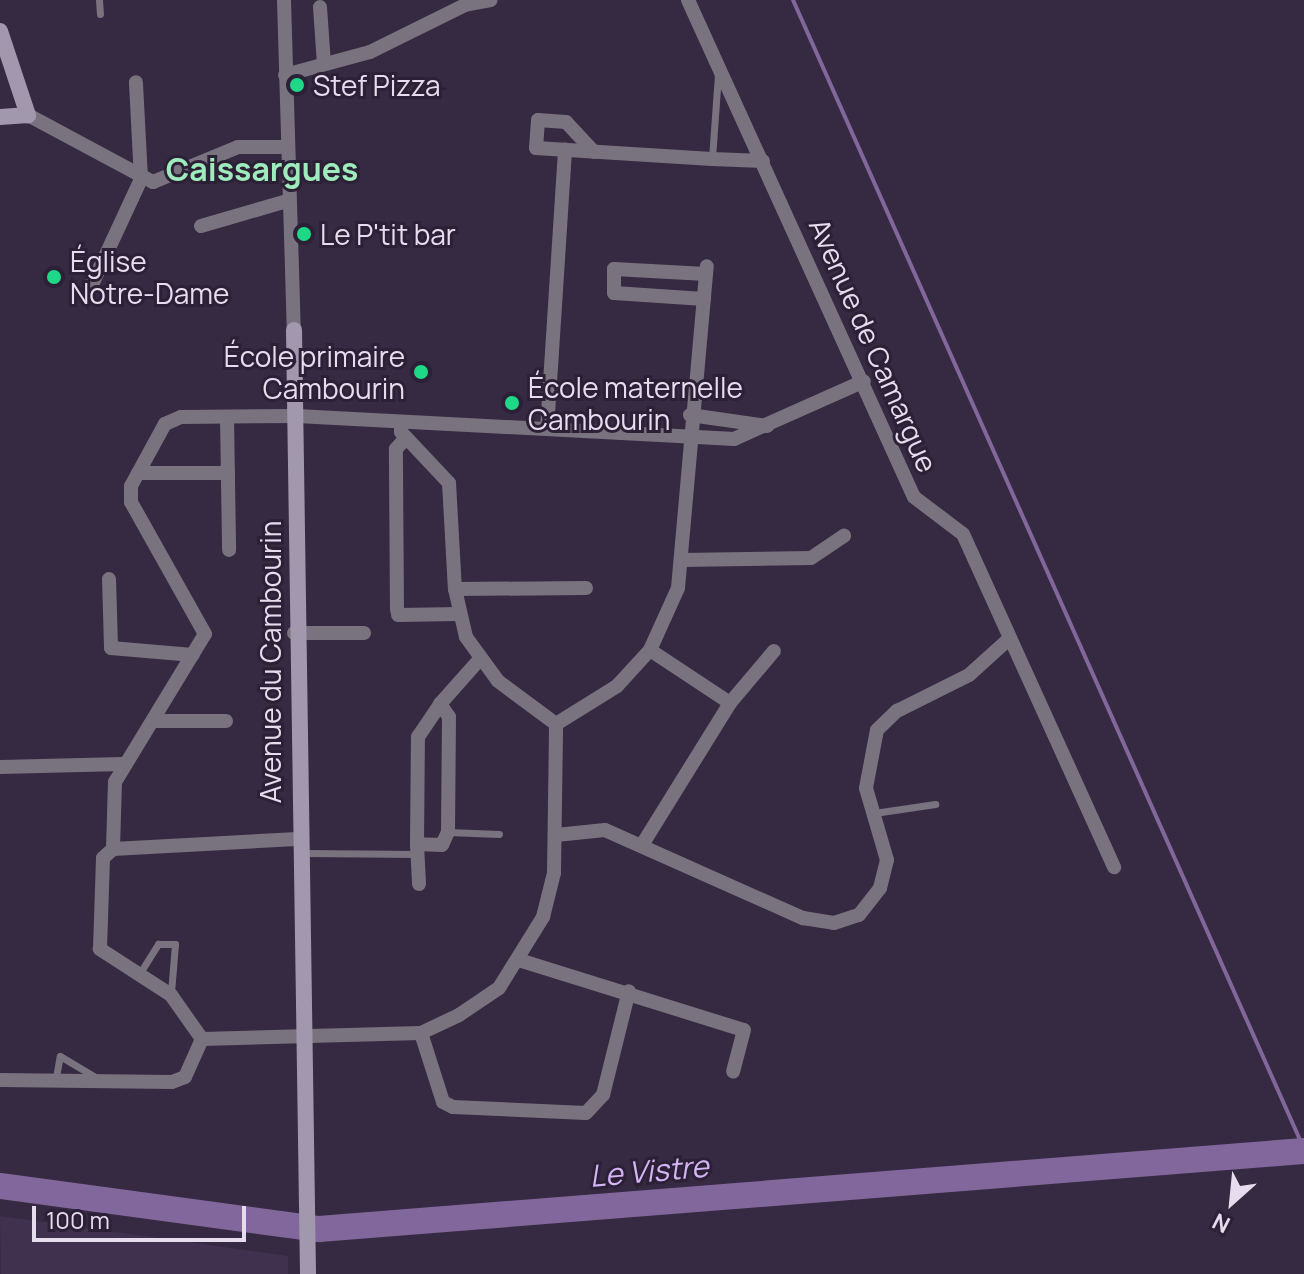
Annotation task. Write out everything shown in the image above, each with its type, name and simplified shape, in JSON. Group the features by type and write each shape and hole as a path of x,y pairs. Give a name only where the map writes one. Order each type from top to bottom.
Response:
{"street":[{"name":"Avenue du Cambourin","path":"284,0 287,201 297,416 294,633 300,1041 308,1274"},
{"path":"285,75 324,64 491,0"},
{"name":"Avenue de Camargue","path":"688,0 864,381 914,497 963,534 1114,867"},
{"path":"320,7 324,64"},
{"path":"0,31 28,115"},
{"path":"90,289 141,179 136,82"},
{"path":"0,117 28,115 141,179 153,182 238,147 287,147"},
{"path":"594,152 566,122 538,120 536,148 712,163 763,161"},
{"path":"547,429 565,150"},
{"path":"201,226 287,201"},
{"path":"556,724 617,686 650,650 678,588 688,436 704,299 706,270 614,269 614,293 704,299"},
{"path":"113,849 115,782 123,764 154,721 193,655 206,624 131,502 138,473 165,424 227,417 297,416 734,439 864,381"},
{"path":"690,415 767,426"},
{"path":"227,417 229,550"},
{"path":"401,422 406,438 449,483 459,614 479,660 556,724"},
{"path":"406,438 396,449 398,612 459,614"},
{"path":"138,473 228,473"},
{"path":"681,560 811,558 844,536"},
{"path":"109,579 111,648 193,655"},
{"path":"455,589 586,588"},
{"path":"294,633 364,633"},
{"path":"556,835 605,830 803,918 834,923 859,915 880,888 887,860 867,772 877,730 897,711 969,675 1010,638"},
{"path":"650,650 730,703"},
{"path":"642,845 730,703 774,651"},
{"path":"419,884 418,737 440,704 479,660"},
{"path":"418,849 442,845 448,832 449,717 440,704"},
{"path":"154,721 226,721"},
{"path":"202,1039 300,1041 421,1033 499,988 522,961 543,917 556,835 556,724"},
{"path":"0,767 123,764"},
{"path":"202,1039 171,995 138,977 100,949 103,858 113,849 297,846"},
{"path":"522,961 629,991 744,1030 733,1072"},
{"path":"421,1033 443,1102 453,1107 586,1113 603,1095 629,991"},
{"path":"5,1082 55,1084 185,1077 202,1039"}],"lane":[{"path":"99,0 100,14"},
{"path":"712,163 719,69"},
{"path":"874,813 935,804"},
{"path":"448,832 499,834"},
{"path":"297,846 418,849"},
{"path":"138,977 158,944 175,944 171,995"},
{"path":"55,1084 60,1056 104,1082"}],"shaded area":[{"path":"0,1216 288,1256 288,1274 1,1274"}],"waterway":[{"path":"793,0 1304,1149"},
{"name":"Le Vistre","path":"0,1186 319,1229 1304,1151"}],"place":[{"name":"Stef Pizza","path":"297,85"},
{"name":"Le P'tit bar","path":"304,234"},
{"name":"Église Notre-Dame","path":"54,277"},
{"name":"École primaire Cambourin","path":"421,372"},
{"name":"École maternelle Cambourin","path":"512,403"}],"district":[{"name":"Caissargues","path":"262,169"}]}
